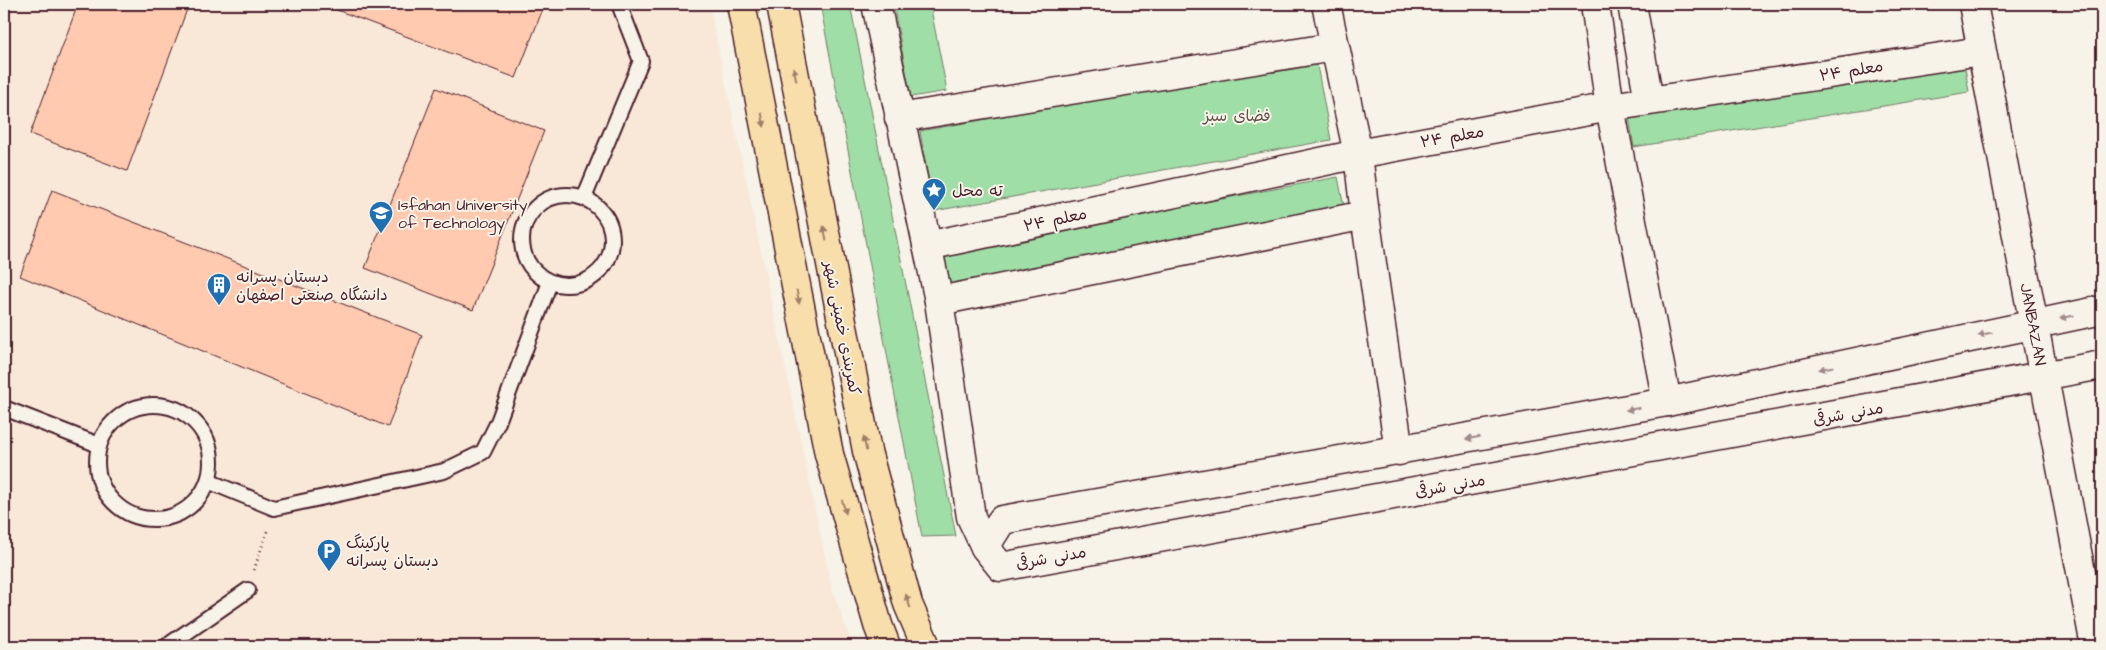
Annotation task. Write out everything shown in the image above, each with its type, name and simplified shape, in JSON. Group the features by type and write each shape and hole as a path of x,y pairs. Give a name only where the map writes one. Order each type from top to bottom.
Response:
{"highway":[{"path":"741,4 829,454 878,625 886,646"},
{"name":"کمربندی خمینی شهر","path":"781,4 866,450 908,604 926,646"}],"street":[{"path":"876,4 939,301 971,517 985,547"},
{"path":"1326,4 1358,154 1399,452"},
{"path":"1595,4 1610,108 1668,402"},
{"path":"1632,4 1649,101"},
{"name":"JANBAZAN","path":"1973,4 2095,646"},
{"path":"899,118 1334,47"},
{"name":"معلم ۲۴","path":"927,246 1358,154 1649,101 1981,51"},
{"path":"939,301 1365,215"},
{"path":"985,547 1002,520 1399,452 1668,402 2033,323 2102,310"},
{"name":"مدنی شرقی","path":"985,547 1001,567 2102,366"}],"lane":[{"path":"584,198 641,61 619,4"},
{"path":"568,194 584,198 596,205 606,216 612,229 613,243 610,257 603,270 592,279 578,285 564,286 550,282 536,274 527,261 522,246 522,230 528,216 539,204 553,197 568,194"},
{"path":"208,482 274,508 444,471 482,452 498,422 550,282"},
{"path":"154,405 172,408 188,417 200,430 209,446 211,463 208,482 198,499 184,512 166,519 146,519 127,513 111,501 101,484 97,465 99,446 107,429 119,416 136,408 154,405"},
{"path":"4,408 99,446"},
{"path":"167,646 248,590"}],"path":[{"path":"248,590 274,508"}],"shaded area":[{"name":"Isfahan University of Technology","path":"4,4 709,4 832,590 853,646 4,646"}],"green space":[{"path":"820,4 850,4 956,536 922,537"},
{"path":"893,4 930,4 947,91 911,97"},
{"name":"فضای سبز","path":"1316,60 1331,140 934,211 920,131"},
{"path":"1964,62 1969,92 1634,147 1629,117"},
{"path":"1338,177 1345,212 947,287 940,252"}],"building":[{"path":"78,4 189,4 127,171 30,134"},
{"path":"321,4 539,4 544,6 516,78"},
{"path":"436,88 544,131 473,310 365,268"},
{"name":"دبستان پسرانه دانشگاه صنعتی اصفهان","path":"52,190 422,335 388,427 20,276"}],"place":[{"name":"ته محل","path":"934,211"},
{"name":"Isfahan University of Technology","path":"381,234"},
{"name":"دبستان پسرانه دانشگاه صنعتی اصفهان","path":"219,306"},
{"name":"پارکینگ دبستان پسرانه","path":"329,572"}]}
